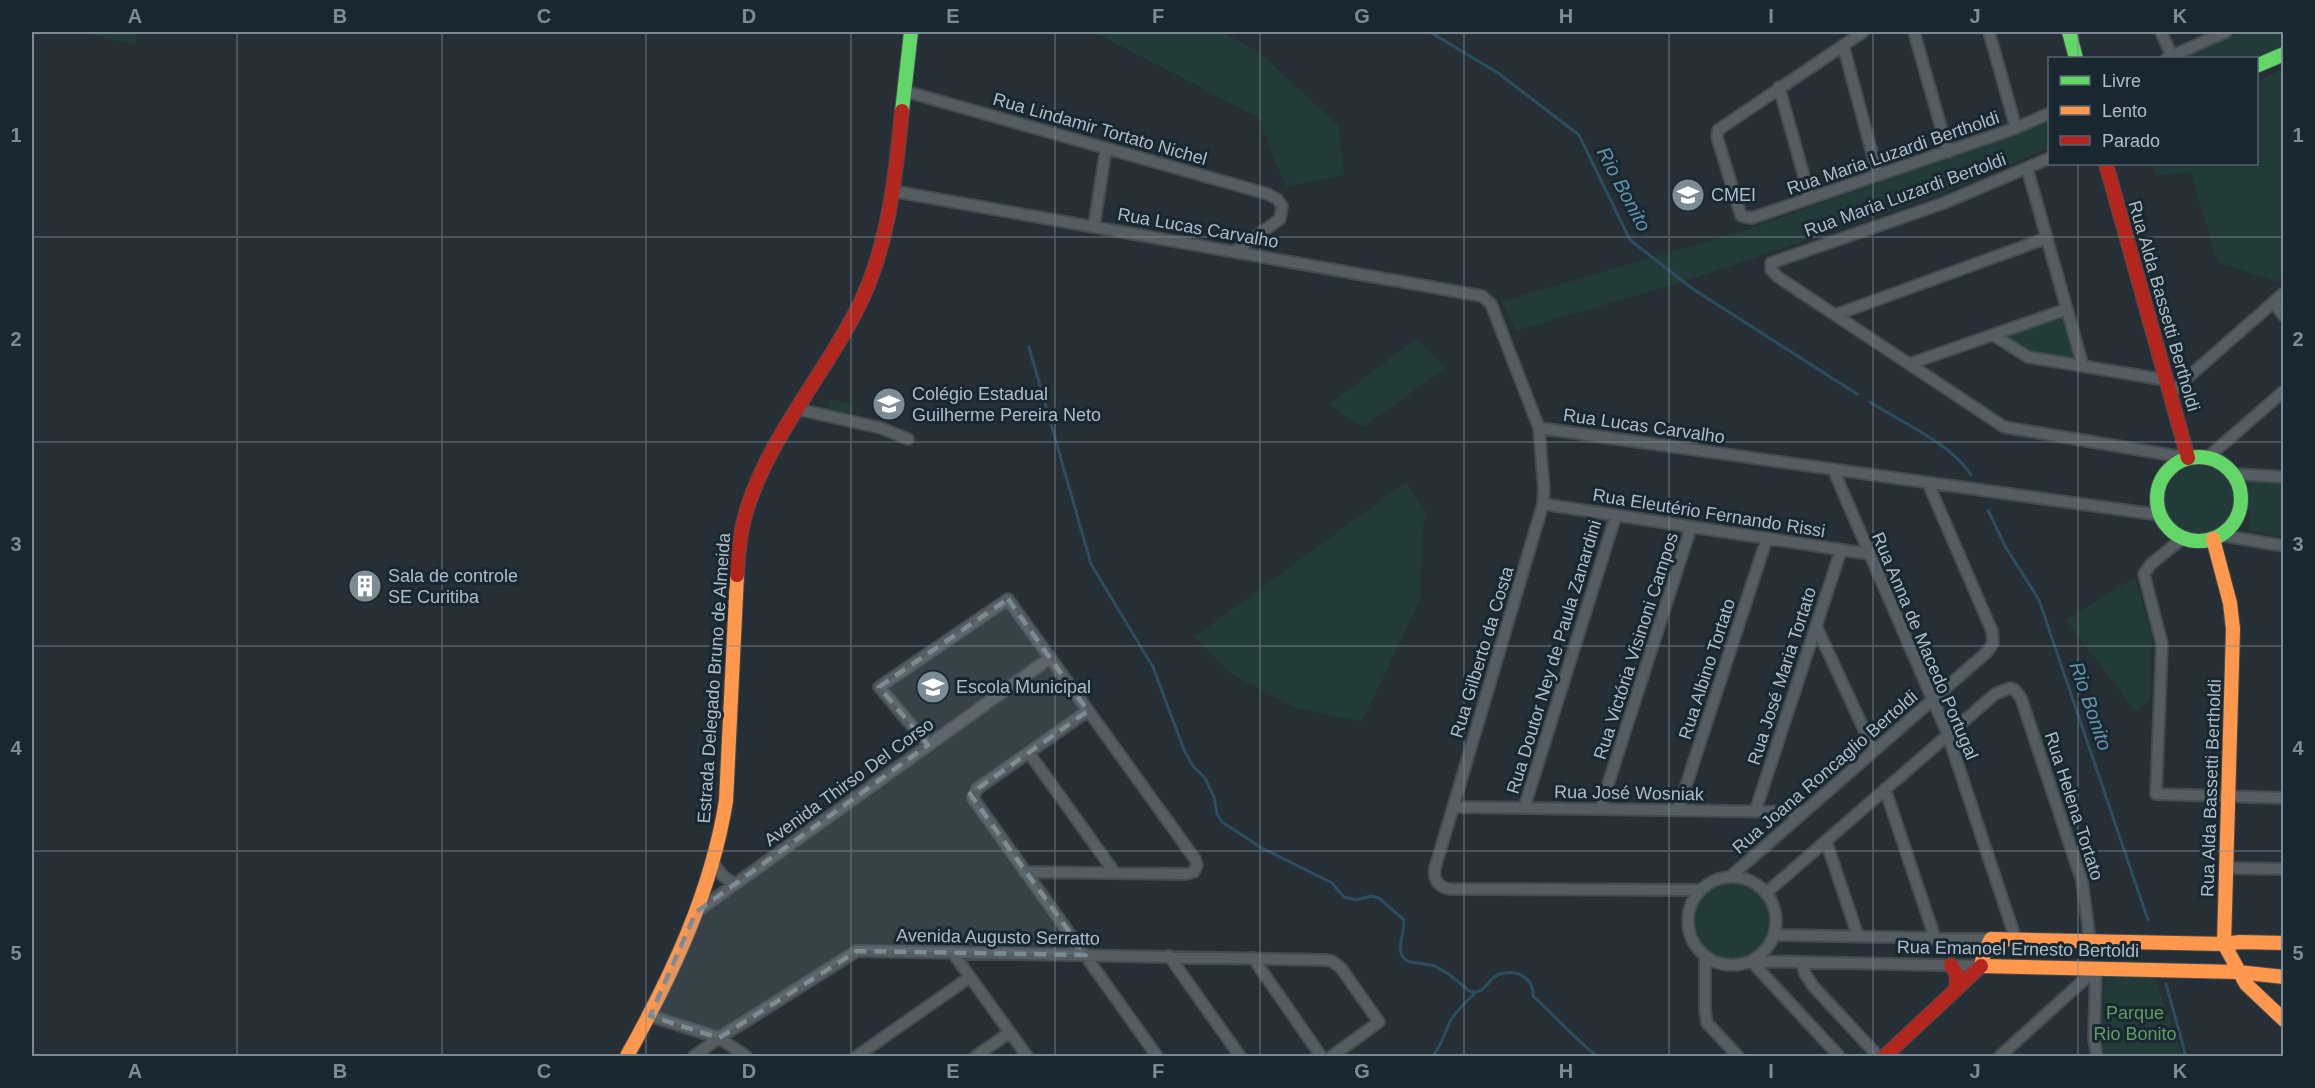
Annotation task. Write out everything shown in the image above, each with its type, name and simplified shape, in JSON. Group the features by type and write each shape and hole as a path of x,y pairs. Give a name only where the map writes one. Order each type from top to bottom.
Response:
{"main road":[{"name":"Estrada Delegado Bruno de Almeida","path":"627,1056 670,976 713,863 721,834 726,801 740,541 748,505 761,472 870,283 881,248 892,191 911,32"},
{"path":"2069,32 2076,57"},
{"path":"2258,65 2283,54"},
{"name":"Rua Alda Bassetti Bertholdi","path":"2106,165 2188,458"},
{"path":"2208,457 2226,466 2234,474 2239,485 2241,508 2229,528 2216,537 2203,541 2183,538 2166,525 2160,515 2157,501 2158,487 2175,464 2188,458 2208,457"},
{"name":"Rua Alda Bassetti Bertholdi","path":"2216,537 2233,622 2224,944 2238,972 2254,993 2283,1020"},
{"path":"1885,1056 1981,966 1991,939"},
{"name":"Rua Emanoel Ernesto Bertoldi","path":"1991,939 2224,944 2283,943"},
{"path":"2015,967 2021,955 2016,940"},
{"path":"1951,966 1957,975 1956,989"},
{"name":"Rua Emanoel Ernesto Bertoldi","path":"1981,966 2238,972 2283,977"}],"street":[{"path":"1810,198 1779,87 1863,32"},
{"path":"1914,32 1948,152"},
{"path":"1989,32 2016,128"},
{"path":"2161,32 2170,57 2226,32"},
{"path":"1843,45 1878,175"},
{"name":"Rua Maria Luzardi Bertholdi","path":"1779,87 1718,130 1717,137 1739,213 1744,218 1752,218 1948,152 2016,128 2048,113"},
{"name":"Rua Lindamir Tortato Nichel","path":"904,91 1268,194 1277,199 1282,206 1282,215 1276,223 1235,251"},
{"path":"1094,226 1106,148"},
{"name":"Rua Maria Luzardi Bertoldi","path":"1834,315 1774,274 1771,262 1944,203 2048,158"},
{"path":"2028,168 2083,366"},
{"name":"Rua Lucas Carvalho","path":"892,191 1482,296 1491,304 1539,428 2160,515"},
{"path":"1834,315 2047,238"},
{"path":"1993,335 2028,357 2083,366 2168,386 2283,293"},
{"path":"2273,303 2283,316"},
{"path":"1909,364 2067,309"},
{"path":"1834,315 2004,427 2188,458"},
{"path":"2208,457 2283,391"},
{"path":"797,409 880,428 909,439"},
{"name":"Rua Gilberto da Costa","path":"1539,428 1543,504 1435,868 1437,882 1445,889 1700,890"},
{"name":"Rua Anna de Macedo Portugal","path":"1833,469 1947,735 2016,940"},
{"path":"2234,474 2283,477"},
{"name":"Rua Joana Roncaglio Bertoldi","path":"1730,877 1987,652 1993,643 1992,631 1928,483"},
{"name":"Rua Eleutério Fernando Rissi","path":"1543,504 1869,554"},
{"name":"Rua Doutor Ney de Paula Zanardini","path":"1524,808 1616,515"},
{"name":"Rua Victória Visinoni Campos","path":"1600,809 1691,527"},
{"path":"2216,537 2283,546"},
{"name":"Rua Albino Tortato","path":"1678,810 1767,538"},
{"path":"2183,538 2151,564 2144,574 2162,644 2156,794 2283,798"},
{"name":"Rua José Maria Tortato","path":"1755,812 1841,550"},
{"path":"928,745 879,687 1008,599 1195,859 1196,869 1191,874 1025,872"},
{"path":"1816,626 1874,751"},
{"name":"Avenida Thirso Del Corso","path":"696,912 1050,658"},
{"name":"Rua Helena Tortato","path":"1947,735 1995,694 2010,688 2015,690 2020,698 2082,881 2090,941"},
{"path":"1088,711 977,789 973,795 974,800 1157,1056"},
{"path":"1766,893 1947,735"},
{"path":"1029,753 1115,873"},
{"path":"1885,789 1935,938"},
{"name":"Rua José Wosniak","path":"1453,807 1804,812"},
{"path":"1826,841 1858,936"},
{"path":"713,863 723,876 735,884"},
{"path":"2226,867 2283,869"},
{"path":"1730,877 1750,881 1766,893 1774,905 1777,920 1769,946 1761,955 1751,962 1728,966 1705,957 1693,943 1687,925 1688,912 1700,890 1719,879 1730,877"},
{"name":"Rua Emanoel Ernesto Bertoldi","path":"1774,935 1991,939"},
{"name":"Avenida Augusto Serratto","path":"694,1056 857,951 1332,961 1341,968 1379,1022 1332,1056"},
{"path":"952,952 1026,1056"},
{"path":"1169,957 1240,1056"},
{"path":"1705,957 1707,1023 1738,1056"},
{"path":"1253,958 1321,1056"},
{"path":"1751,962 1839,1056"},
{"name":"Rua Emanoel Ernesto Bertoldi","path":"1751,962 1981,966"},
{"path":"1802,963 1808,980 1878,1056"},
{"path":"2000,1056 2096,969"},
{"path":"2096,969 2094,1039 2097,1056"},
{"path":"857,1056 970,977"},
{"path":"650,1016 719,1038 746,1056"},
{"path":"976,1056 1009,1033"}],"highlighted area":[{"path":"1008,599 1088,711 970,794 1086,955 857,951 719,1038 650,1016 696,912 928,745 879,687"}],"green space":[{"path":"81,32 137,32 135,45"},
{"path":"1094,32 1222,32 1258,51 1339,126 1344,175 1286,187 1257,117"},
{"path":"2242,32 2283,32 2283,46 2257,57 2183,57"},
{"path":"2283,69 2284,276 2276,282 2218,262 2190,172 2156,176 2152,165 2258,165 2258,82"},
{"path":"2048,118 2048,148 1941,194 1689,280 1516,331 1502,301 1746,230 2019,132"},
{"path":"2062,317 2074,358 2029,351 2007,336"},
{"path":"1416,338 1446,368 1363,427 1329,405"},
{"path":"830,399 854,405 852,416 827,411"},
{"path":"2199,464 2212,467 2224,474 2231,486 2234,499 2231,512 2224,524 2212,531 2199,534 2186,531 2174,524 2167,512 2164,499 2167,486 2174,474 2186,467"},
{"path":"2248,479 2283,481 2283,537 2249,531"},
{"path":"1406,482 1426,511 1422,533 1421,598 1362,722 1298,709 1232,675 1194,637"},
{"path":"2135,577 2152,635 2150,701 2135,711 2066,620"},
{"path":"1732,882 1747,885 1760,893 1768,906 1771,921 1768,936 1760,949 1747,957 1732,960 1717,957 1704,949 1696,936 1693,921 1696,906 1704,893 1717,885"},
{"name":"Parque Rio Bonito","path":"2105,977 2155,978 2183,1056 2104,1056 2101,1045"}],"waterway":[{"name":"Rio Bonito","path":"1430,32 1498,73 1579,135 1630,240 1693,289 1857,394"},
{"path":"1029,347 1091,564 1153,667 1184,750 1193,766 1205,778 1222,822 1260,847 1332,883 1344,897 1356,900 1371,896 1379,898 1404,920 1400,949 1406,960 1434,966 1469,991 1475,992 1483,989 1495,976 1500,974 1512,973 1523,976 1531,984 1533,996 1597,1056"},
{"name":"Rio Bonito","path":"1870,402 1939,443 1971,475"},
{"name":"Rio Bonito","path":"1988,510 2005,546 2039,600 2148,920"},
{"name":"Rio Bonito","path":"2166,984 2186,1056"},
{"path":"1433,1056 1453,1016 1474,994"}],"traffic: fast":[{"path":"902,111 911,32"},
{"path":"2069,32 2076,57"},
{"path":"2258,65 2284,54"},
{"path":"2199,457 2215,460 2229,469 2238,483 2241,499 2238,515 2229,529 2215,538 2199,541 2183,538 2169,529 2160,515 2157,499 2160,483 2169,469 2183,460 2199,457"}],"traffic: slow":[{"path":"2213,539 2230,603 2233,629 2224,944 2246,984 2284,1020"},
{"path":"627,1056 688,933 711,868 719,835 726,801 737,575"},
{"path":"1981,966 1991,939 2224,944 2284,943"},
{"path":"1981,966 2238,972 2284,977"}],"traffic: jam":[{"path":"737,575 744,520 759,476 787,424 850,323 872,275 890,206 902,111"},
{"path":"2106,165 2188,458"},
{"path":"1951,965 1957,975 1956,989"},
{"path":"1885,1056 1981,966"}],"place":[{"name":"CMEI","path":"1688,195"},
{"name":"Colégio Estadual Guilherme Pereira Neto","path":"889,404"},
{"name":"Sala de controle SE Curitiba","path":"365,586"},
{"name":"Escola Municipal","path":"933,687"}]}
